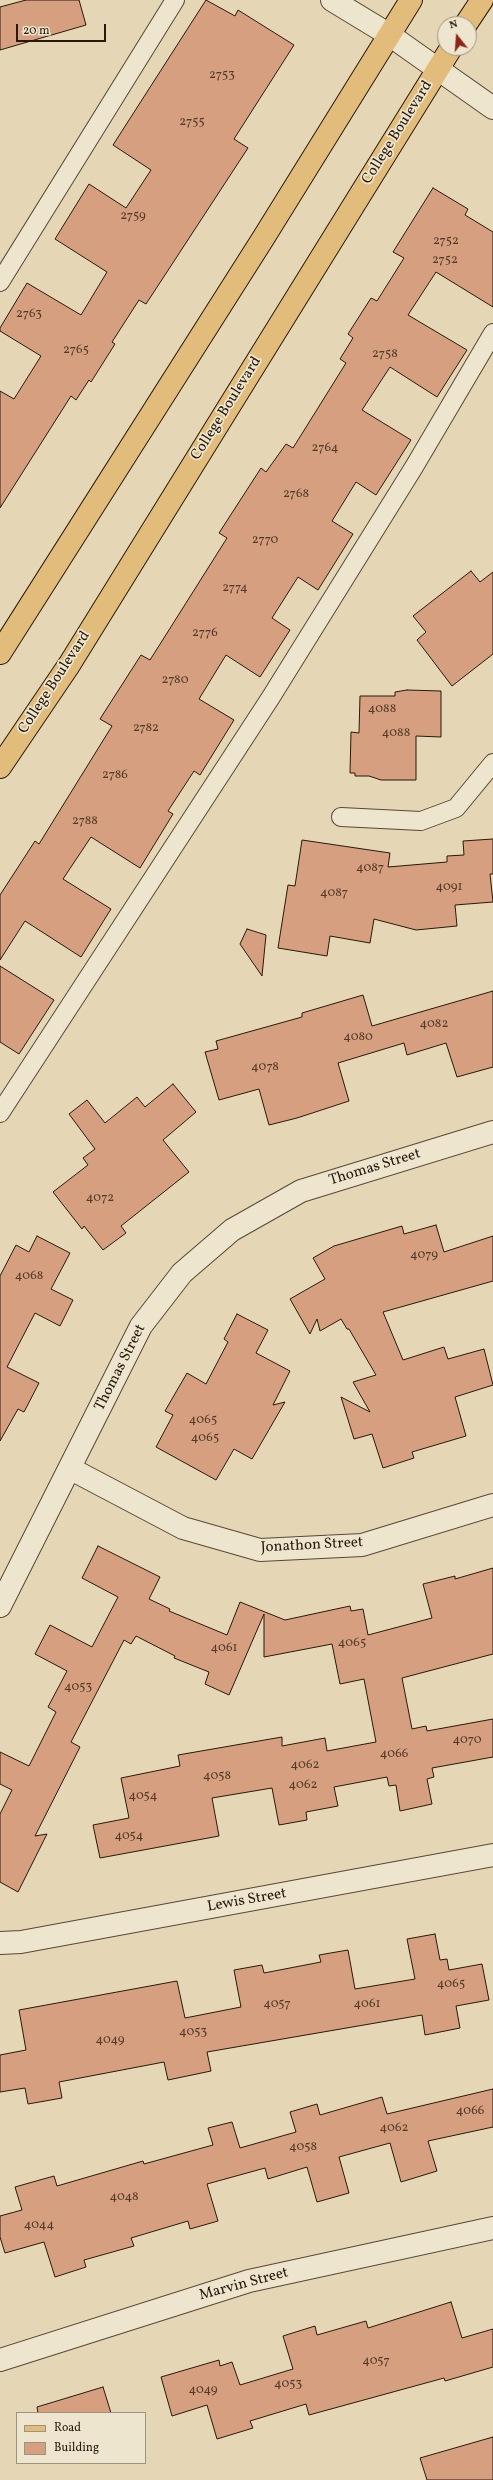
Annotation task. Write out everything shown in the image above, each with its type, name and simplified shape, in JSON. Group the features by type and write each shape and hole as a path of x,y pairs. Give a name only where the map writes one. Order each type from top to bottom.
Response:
{"main road":[{"path":"0,653 264,236 388,34 411,0"},
{"path":"471,16 482,0"},
{"name":"College Boulevard","path":"0,767 73,658 446,56"}],"street":[{"path":"332,0 388,34 493,108"},
{"name":"Thomas Street","path":"0,1606 70,1469 140,1326 182,1273 232,1230 301,1191 493,1132"},
{"name":"Jonathon Street","path":"70,1469 183,1528 260,1550 362,1545 493,1505"},
{"name":"Lewis Street","path":"0,1943 21,1942 493,1855"},
{"name":"Marvin Street","path":"0,2360 249,2281 493,2228"}],"lane":[{"path":"0,282 175,0"},
{"path":"0,1114 271,698 414,467 493,333"},
{"path":"341,817 421,821 456,808 493,763"}],"building":[{"path":"26,0 79,0 86,25 0,50 0,7"},
{"path":"206,0 235,16 238,10 294,45 234,139 248,148 146,304 139,300 112,342 115,344 91,382 89,380 76,400 71,396 0,508 0,391 14,399 41,356 0,331 0,328 27,283 81,315 107,272 55,239 89,184 126,208 151,170 113,145"},
{"path":"433,188 468,209 465,215 493,232 493,307 436,272 408,315 467,350 437,397 390,367 362,410 411,440 376,495 356,482 332,521 353,534 318,590 298,577 272,618 290,630 260,677 226,655 199,699 234,720 200,775 194,771 168,811 173,814 140,868 91,837 63,879 111,909 81,957 25,921 0,960 0,895 35,841 39,844 112,726 100,719 141,655 150,660 227,538 219,533 261,468 266,472 286,444 293,448 346,363 340,359 353,338 348,334 371,298 377,301 404,258 393,252"},
{"path":"471,571 480,582 493,572 493,654 452,686 417,640 426,632 413,616"},
{"path":"407,690 441,691 441,737 416,736 416,780 381,780 369,776 355,776 355,773 350,773 351,732 359,733 360,696 395,696 395,692"},
{"path":"493,839 493,874 490,874 493,902 455,905 457,926 416,930 374,919 370,943 330,936 327,956 278,948 288,885 295,886 302,840 390,853 388,867 447,862 447,856 464,855 463,841"},
{"path":"247,929 266,935 262,976 240,944"},
{"path":"0,966 54,1000 19,1054 0,1042"},
{"path":"493,991 493,1067 457,1077 446,1043 407,1055 404,1043 338,1063 349,1101 297,1118 269,1125 259,1089 219,1100 205,1052 218,1049 216,1041 302,1017 302,1013 363,995 372,1026"},
{"path":"173,1084 196,1112 163,1140 189,1172 121,1226 126,1233 103,1250 84,1226 82,1229 53,1192 88,1165 83,1158 95,1149 69,1114 87,1100 105,1123 137,1097 145,1107"},
{"path":"436,1225 444,1252 493,1236 493,1281 383,1312 403,1360 444,1347 448,1359 484,1349 493,1385 455,1397 466,1436 412,1452 414,1458 383,1468 372,1434 354,1439 341,1397 370,1412 353,1382 376,1375 349,1329 347,1329 341,1319 320,1331 317,1319 310,1334 290,1299 325,1279 313,1258 334,1246 402,1226 404,1234"},
{"path":"37,1236 70,1253 51,1289 73,1300 60,1326 35,1313 7,1367 39,1383 24,1412 18,1409 0,1441 0,1276 16,1245 29,1252"},
{"path":"237,1314 268,1330 256,1353 290,1371 273,1405 285,1402 252,1459 234,1449 216,1480 156,1447 173,1415 165,1411 187,1373 206,1384 228,1342 224,1339"},
{"path":"98,1546 160,1577 149,1599 170,1609 169,1611 227,1635 240,1602 285,1620 350,1606 351,1611 363,1609 368,1635 432,1618 423,1584 455,1576 455,1579 493,1568 493,1654 402,1678 412,1729 426,1726 427,1731 493,1719 493,1757 432,1768 434,1777 427,1779 432,1804 400,1811 396,1785 389,1786 387,1777 334,1787 338,1806 306,1812 307,1820 279,1825 272,1788 212,1798 219,1836 100,1858 93,1825 129,1818 121,1778 180,1766 178,1755 282,1737 282,1746 325,1738 327,1751 376,1742 364,1679 340,1684 332,1644 264,1657 264,1614 229,1695 205,1684 209,1672 174,1658 175,1656 136,1636 131,1644 124,1640 71,1742 80,1747 35,1836 47,1834 18,1892 0,1882 0,1814 12,1790 0,1784 0,1752 29,1766 56,1712 48,1707 67,1671 35,1654 50,1625 92,1647 118,1597 82,1578"},
{"path":"435,1934 440,1960 447,1959 449,1970 482,1964 489,2000 456,2006 460,2028 425,2035 422,2015 207,2052 211,2071 168,2080 164,2062 59,2082 62,2098 28,2104 25,2088 0,2092 0,2055 26,2050 19,2010 177,1981 185,2018 241,2007 234,1970 262,1965 264,1973 321,1962 319,1955 348,1950 355,1989 415,1979 407,1939"},
{"path":"493,2089 493,2127 428,2141 437,2171 401,2182 390,2143 339,2157 349,2193 317,2202 307,2167 268,2179 265,2168 207,2184 218,2221 190,2229 188,2221 131,2238 134,2246 84,2260 86,2267 55,2277 44,2242 5,2253 0,2237 0,2216 22,2210 15,2187 54,2176 57,2186 143,2161 144,2164 213,2145 208,2128 232,2122 240,2148 296,2132 290,2112 317,2104 320,2115 382,2097 387,2114"},
{"path":"451,2302 462,2338 493,2329 493,2367 445,2381 444,2378 309,2415 306,2404 250,2421 253,2428 217,2439 207,2405 172,2416 161,2377 219,2360 220,2366 232,2362 240,2385 293,2369 283,2336 315,2326 317,2335 366,2321 368,2328"},
{"path":"103,2387 111,2412 38,2412 37,2407"},
{"path":"493,2437 493,2480 427,2480 420,2458"}]}
